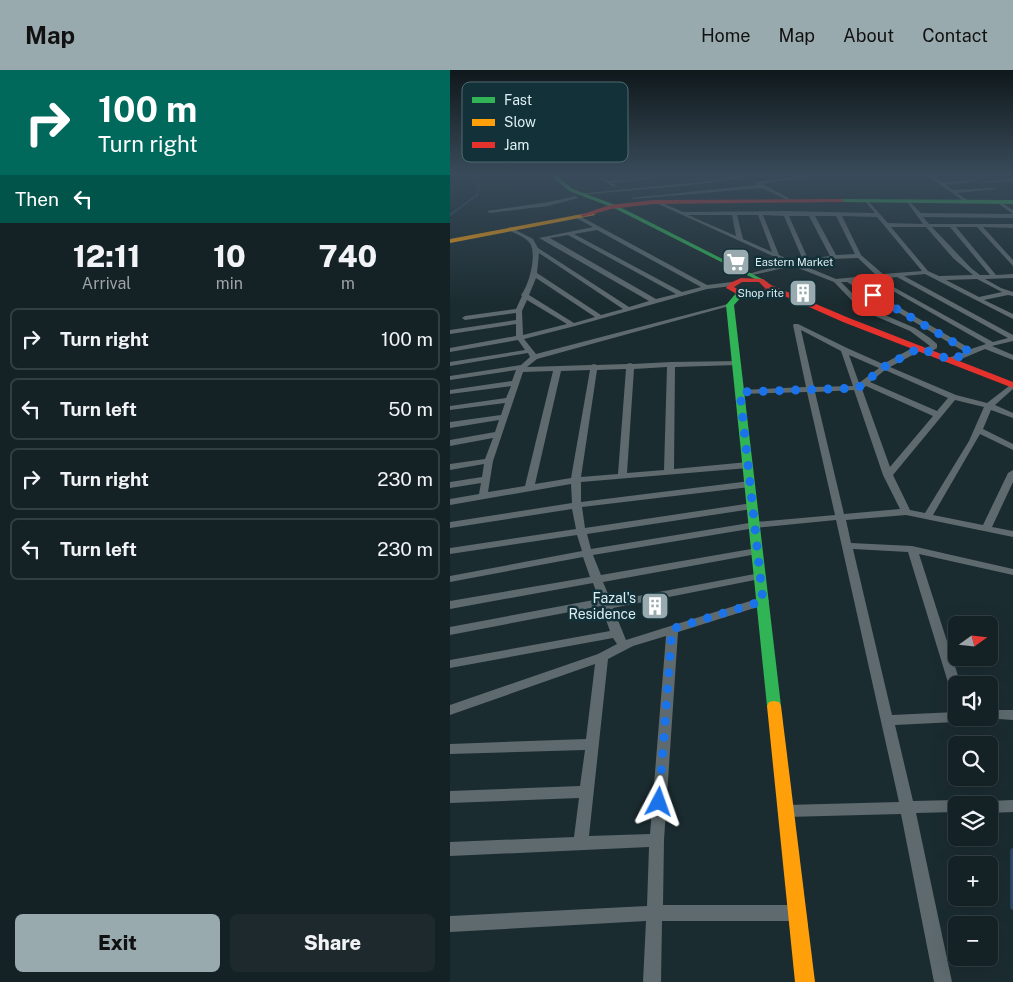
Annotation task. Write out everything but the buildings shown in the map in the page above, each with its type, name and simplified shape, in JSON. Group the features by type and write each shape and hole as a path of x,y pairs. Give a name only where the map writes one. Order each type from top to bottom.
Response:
{"street":[{"path":"450,241 566,219"},
{"path":"584,219 597,228 706,286"},
{"path":"633,219 771,286 838,316 1013,385 989,406 978,430 927,517"},
{"path":"693,219 823,277 836,281 926,272"},
{"path":"735,219 740,240"},
{"path":"762,219 776,255"},
{"path":"787,219 806,261"},
{"path":"813,219 833,256"},
{"path":"840,219 859,256 881,276"},
{"path":"880,219 926,272 1013,318"},
{"path":"921,219 925,225 978,276 993,288 1011,293"},
{"path":"886,225 1013,226"},
{"path":"951,225 994,276"},
{"path":"978,226 1013,264"},
{"path":"1003,226 1013,236"},
{"path":"531,240 597,228"},
{"path":"510,229 531,240 536,249 628,309"},
{"path":"569,233 681,294"},
{"path":"545,238 654,301"},
{"path":"531,354 520,338 519,311 534,274 536,249"},
{"path":"744,272 833,256 859,256"},
{"path":"534,274 600,317"},
{"path":"896,274 1013,338"},
{"path":"937,278 1013,276"},
{"path":"872,277 1013,358"},
{"path":"450,350 520,338 573,325 706,286 732,284 741,280 761,280"},
{"path":"848,280 970,352"},
{"path":"836,281 867,310 914,331 929,340 934,346 884,367 861,385"},
{"path":"732,284 730,288 740,294 764,293 771,286"},
{"path":"978,299 1011,293"},
{"path":"450,364 531,354 730,306 740,294"},
{"path":"524,295 573,325"},
{"path":"730,306 805,982"},
{"path":"465,318 519,311"},
{"path":"450,332 519,322"},
{"path":"943,982 907,807 809,389 796,325 844,350 953,397 989,406 1013,416"},
{"path":"951,360 988,345 1013,338"},
{"path":"844,350 861,385 888,475 906,512"},
{"path":"483,496 489,461 521,369 531,354"},
{"path":"450,378 521,369 736,362"},
{"path":"669,471 671,364"},
{"path":"622,476 630,365"},
{"path":"594,366 576,480 578,505 581,530 595,579 606,604 615,634 624,646"},
{"path":"529,488 558,368"},
{"path":"450,392 516,383"},
{"path":"740,392 861,385 938,415"},
{"path":"888,475 953,397"},
{"path":"450,408 510,400"},
{"path":"450,425 504,417"},
{"path":"978,430 1013,447"},
{"path":"450,443 499,434"},
{"path":"450,467 489,461"},
{"path":"450,502 576,480 748,464"},
{"path":"986,528 1013,473"},
{"path":"450,485 486,478"},
{"path":"450,525 578,505 750,484"},
{"path":"450,551 752,506"},
{"path":"450,579 754,525 906,512 1013,534"},
{"path":"846,546 912,549 1013,572"},
{"path":"912,549 952,676"},
{"path":"450,605 757,551"},
{"path":"450,631 760,576"},
{"path":"450,710 602,657 624,646 672,629 763,601"},
{"path":"652,982 656,840 672,629"},
{"path":"450,664 615,634"},
{"path":"580,844 602,657"},
{"path":"998,715 1013,714"},
{"path":"887,720 948,717"},
{"path":"450,749 592,744"},
{"path":"450,797 587,792"},
{"path":"786,811 948,806"},
{"path":"998,807 1013,806"},
{"path":"450,849 656,840"},
{"path":"450,924 654,913 798,913"}],"waterway":[{"path":"1013,851 1013,907"}],"traffic: fast":[{"path":"639,219 761,280"},
{"path":"740,294 730,305 774,706"}],"traffic: slow":[{"path":"450,241 569,219"},
{"path":"774,706 805,982"}],"traffic: jam":[{"path":"741,280 761,280 771,289 750,295 730,288 732,284 741,280"},
{"path":"771,287 846,320 1013,385"}],"place":[{"name":"Eastern Market","path":"736,262"},
{"name":"Shop rite","path":"803,293"},
{"name":"Fazal's Residence","path":"655,606"}],"route":[{"path":"659,802 672,629 763,601 740,392 858,388 884,367 919,348 951,360 970,352 873,295"}]}
